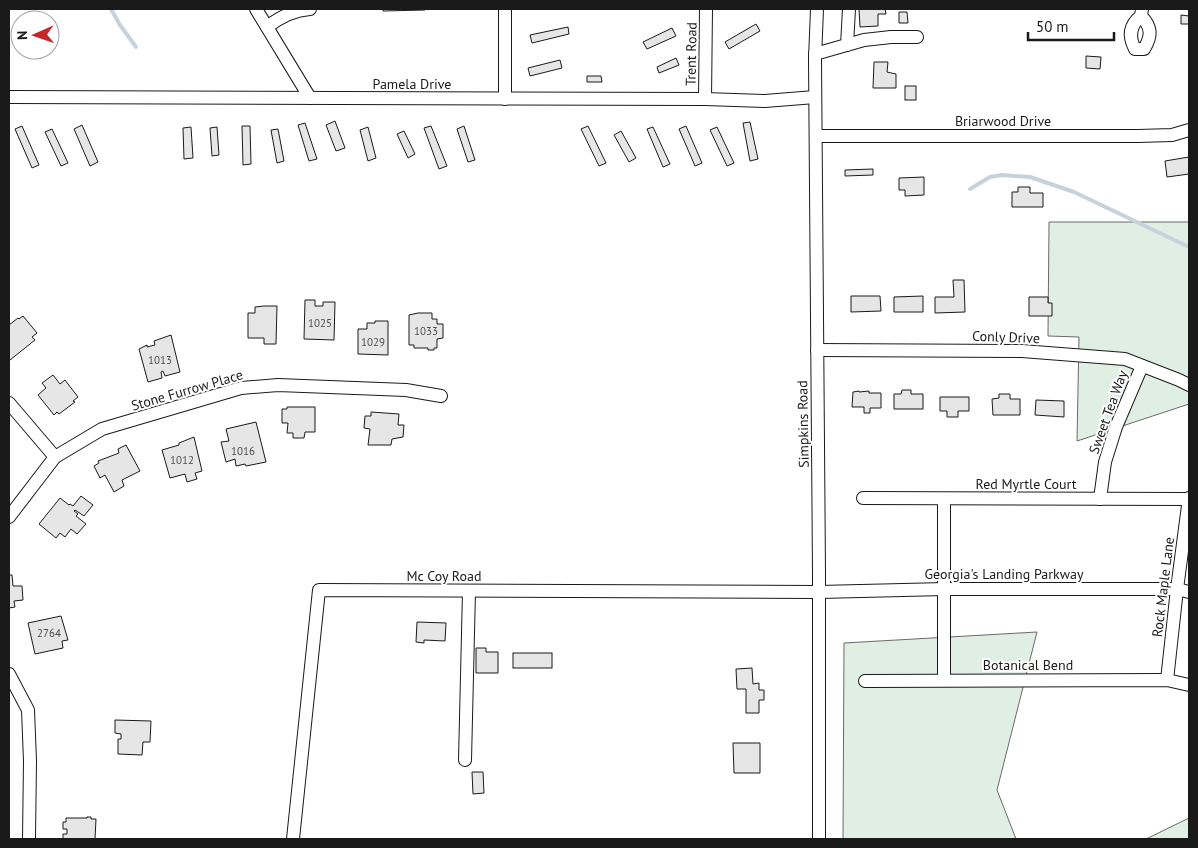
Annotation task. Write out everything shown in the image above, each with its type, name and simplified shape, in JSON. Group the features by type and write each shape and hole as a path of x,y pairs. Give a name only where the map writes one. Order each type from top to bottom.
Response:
{"street":[{"path":"256,9 310,98"},
{"path":"267,27 281,12 310,9"},
{"path":"505,99 506,9"},
{"name":"Trent Road","path":"705,99 706,9"},
{"name":"Simpkins Road","path":"817,9 815,97 820,592 819,839"},
{"path":"846,45 849,9"},
{"path":"815,54 864,40 917,37"},
{"name":"Pamela Drive","path":"9,97 705,99 765,101 815,97"},
{"name":"Briarwood Drive","path":"816,136 1138,136 1172,135 1189,130"},
{"name":"Conly Drive","path":"817,350 1022,351 1125,359 1189,385"},
{"name":"Sweet Tea Way","path":"1100,499 1105,462 1116,427 1142,366"},
{"name":"Stone Furrow Place","path":"9,517 55,457 102,429 241,388 278,385 376,388 406,390 441,396"},
{"path":"9,403 55,457"},
{"name":"Red Myrtle Court","path":"863,498 944,500 1189,499"},
{"name":"Rock Maple Lane","path":"1167,680 1183,591 1189,499"},
{"path":"944,500 944,680"},
{"name":"Georgia's Landing Parkway","path":"820,592 945,589 1183,591"},
{"name":"Mc Coy Road","path":"293,839 319,590 820,592"},
{"path":"465,760 469,591"},
{"path":"9,674 28,710 30,761 29,839"},
{"name":"Botanical Bend","path":"866,680 1167,680 1189,686"}],"green space":[{"path":"1049,222 1189,222 1189,404 1077,441 1079,337 1048,336"},
{"path":"1037,632 997,790 1016,839 843,839 844,643"},
{"path":"1189,818 1189,839 1146,839"}],"building":[{"path":"383,9 425,9 425,10 383,11"},
{"path":"859,9 885,9 886,14 878,14 878,26 860,27"},
{"path":"899,12 907,12 908,23 899,23"},
{"path":"1181,15 1189,16 1189,24 1181,24"},
{"path":"756,24 760,31 729,49 725,42"},
{"path":"568,27 569,34 532,43 530,35"},
{"path":"672,28 676,36 647,49 643,42"},
{"path":"1086,56 1101,57 1100,69 1086,68"},
{"path":"676,58 679,65 659,73 657,67"},
{"path":"560,60 562,68 530,76 528,68"},
{"path":"874,62 888,62 887,72 896,74 896,88 873,88"},
{"path":"587,76 601,76 602,82 587,82"},
{"path":"905,86 916,86 916,100 905,100"},
{"path":"335,121 345,148 336,151 326,125"},
{"path":"750,122 758,159 750,161 743,123"},
{"path":"305,123 317,159 309,161 298,125"},
{"path":"82,125 98,162 90,166 74,129"},
{"path":"22,126 39,165 32,168 15,129"},
{"path":"242,126 250,126 251,164 243,165"},
{"path":"431,126 447,166 439,169 424,128"},
{"path":"464,126 475,160 468,162 457,129"},
{"path":"588,126 606,163 599,166 581,129"},
{"path":"686,126 702,163 695,166 679,129"},
{"path":"191,127 193,158 184,159 183,128"},
{"path":"217,127 219,155 212,156 210,128"},
{"path":"368,127 376,158 368,161 360,130"},
{"path":"653,127 670,164 663,167 647,129"},
{"path":"717,127 734,163 727,166 710,130"},
{"path":"52,129 68,163 61,166 45,132"},
{"path":"278,129 284,161 277,163 271,130"},
{"path":"404,131 415,154 408,158 397,134"},
{"path":"621,131 636,158 629,162 614,135"},
{"path":"1189,157 1189,174 1167,177 1165,161"},
{"path":"873,169 873,175 845,176 845,170"},
{"path":"924,177 924,195 905,196 905,190 899,190 899,178"},
{"path":"1018,187 1030,187 1030,193 1043,193 1043,207 1012,207 1012,192 1018,192"},
{"path":"953,280 964,280 965,312 935,313 935,297 954,297"},
{"path":"851,296 880,296 881,311 851,312"},
{"path":"923,296 923,312 894,312 894,297"},
{"path":"1029,297 1048,297 1048,303 1052,303 1052,316 1029,316"},
{"path":"305,300 315,300 315,306 323,306 323,302 335,302 334,340 304,339"},
{"path":"277,306 276,344 264,344 264,338 248,338 248,313 255,313 255,307"},
{"path":"432,313 432,319 437,319 437,324 443,324 443,338 437,339 437,348 434,348 434,350 414,348 414,345 409,345 409,315"},
{"path":"23,316 37,333 32,337 35,340 10,360 9,325"},
{"path":"375,321 388,321 388,355 358,354 358,329 367,329 367,323 375,323"},
{"path":"171,335 180,372 165,376 163,371 161,372 162,378 148,382 139,349 147,345 147,347 155,345 154,341"},
{"path":"53,375 60,384 65,380 78,397 73,401 75,402 59,414 57,412 54,415 38,395 46,388 42,383"},
{"path":"902,390 911,390 911,394 923,394 923,409 894,409 894,394 901,394"},
{"path":"853,392 881,393 881,408 870,408 870,413 864,413 864,407 852,407"},
{"path":"999,394 1010,394 1010,399 1020,399 1020,415 993,415 992,399 999,398"},
{"path":"940,397 969,397 969,411 958,411 958,417 947,417 947,411 940,411"},
{"path":"1036,400 1064,401 1064,417 1035,415"},
{"path":"287,407 315,407 315,432 305,432 304,438 293,438 293,433 287,433 288,423 282,423 282,409 287,409"},
{"path":"371,412 399,414 398,425 404,425 403,437 392,439 391,445 368,445 370,429 364,428 365,416 371,416"},
{"path":"256,422 266,462 236,466 235,459 226,462 221,442 229,441 226,429"},
{"path":"194,437 202,471 195,473 197,479 187,482 185,474 170,478 162,450 179,445 179,443"},
{"path":"126,445 140,471 122,480 124,486 114,492 105,475 100,478 94,466 99,463 98,461 119,453 118,449"},
{"path":"81,496 93,505 84,516 74,511 78,514 76,516 86,524 77,534 71,529 65,537 60,533 56,538 39,524 60,498 73,506"},
{"path":"9,575 12,575 13,586 22,586 23,600 14,601 15,607 9,608"},
{"path":"61,616 68,640 62,641 63,648 35,654 28,623"},
{"path":"417,622 446,623 445,641 424,640 424,643 416,642"},
{"path":"476,648 486,648 486,652 498,652 498,673 476,673"},
{"path":"513,653 552,653 552,668 513,668"},
{"path":"752,668 753,684 759,683 759,690 764,690 764,700 759,700 759,713 746,713 746,689 737,689 736,669"},
{"path":"115,720 151,721 150,742 143,742 142,755 118,754 118,739 121,739 121,734 115,733"},
{"path":"733,743 760,743 760,773 734,773"},
{"path":"472,772 483,772 484,793 473,794"},
{"path":"87,817 96,819 95,839 63,839 63,834 67,834 67,829 63,829 63,822 66,822 66,818"}],"waterway":[{"path":"111,9 136,47"},
{"path":"970,189 990,177 1002,175 1030,177 1074,192 1189,247"}]}
